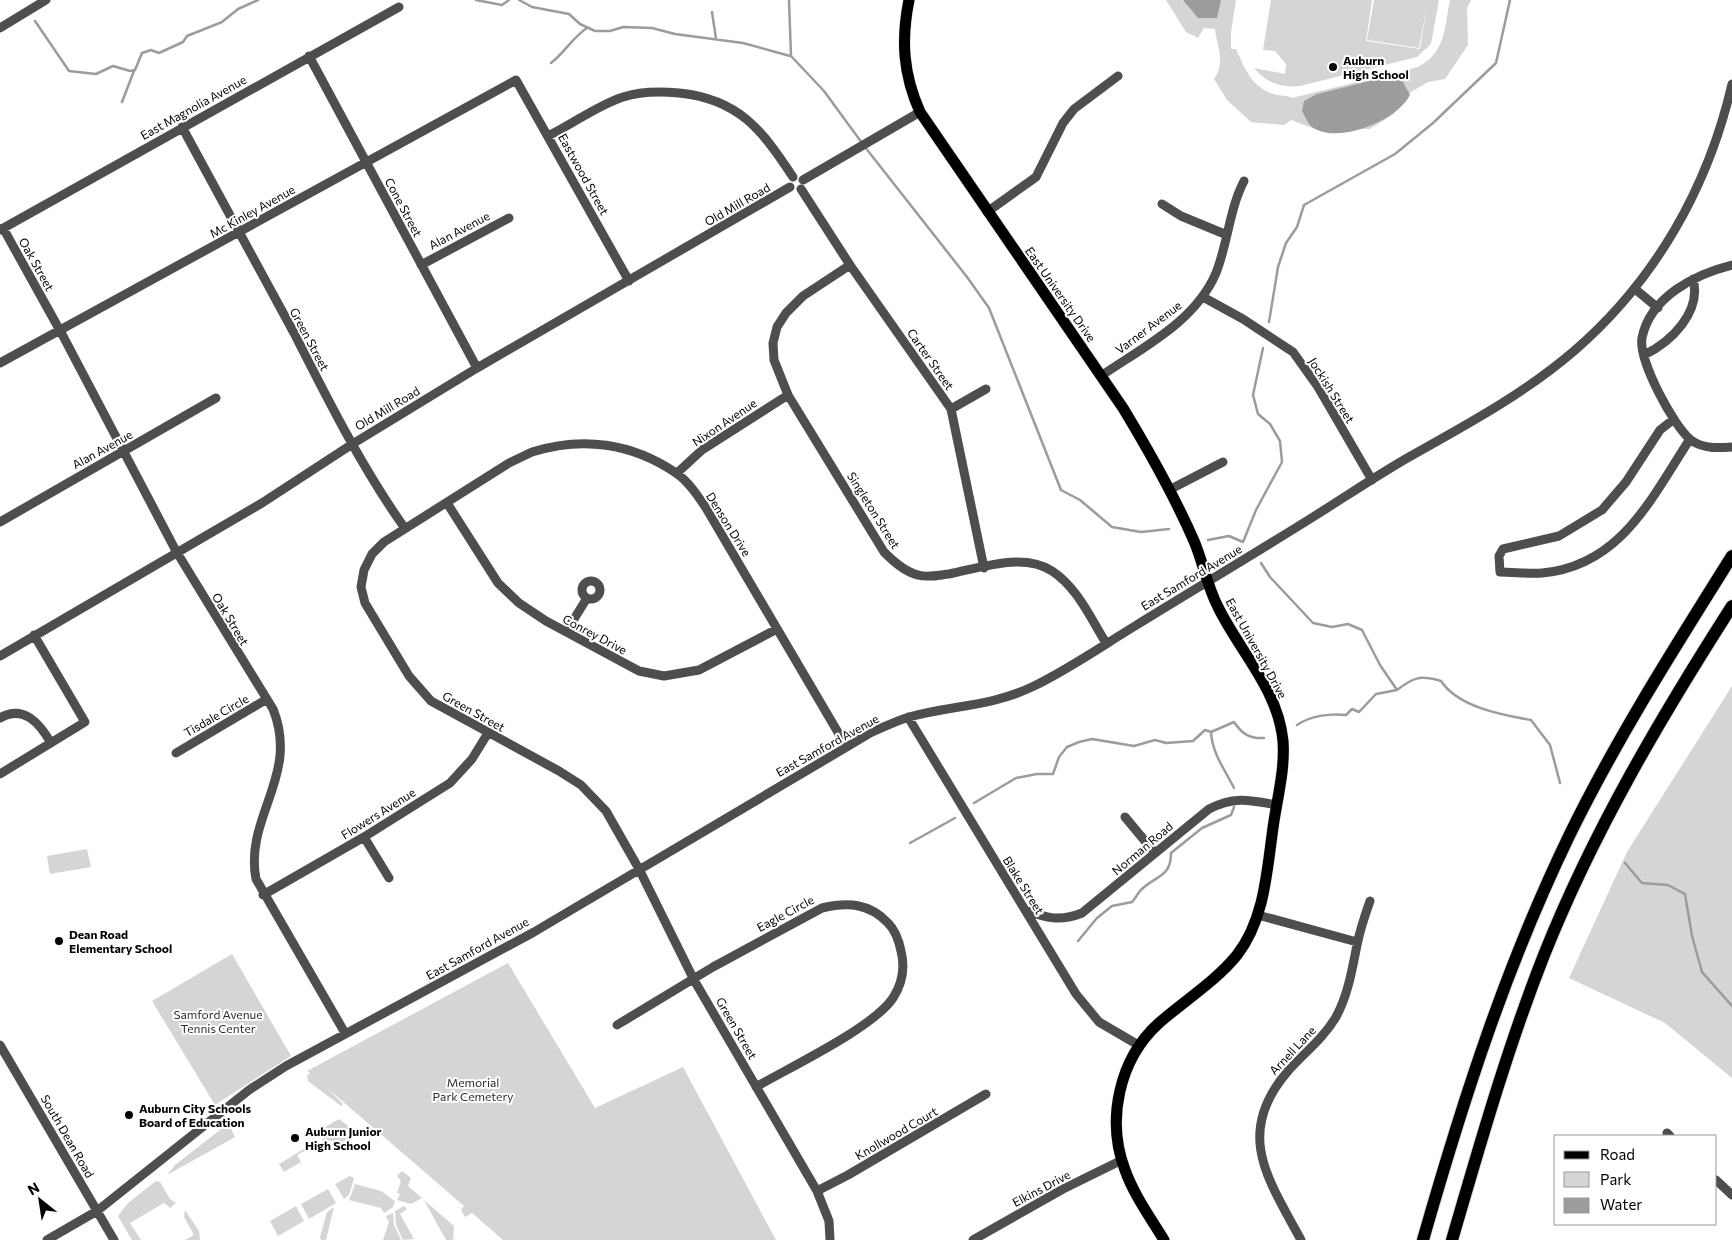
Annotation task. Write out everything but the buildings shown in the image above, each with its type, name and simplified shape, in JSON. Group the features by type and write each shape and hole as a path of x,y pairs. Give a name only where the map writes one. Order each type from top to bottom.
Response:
{"highway":[{"path":"1423,1240 1478,1056 1543,891 1583,809 1632,717 1732,556"},
{"path":"1452,1240 1507,1054 1545,954 1585,864 1621,792 1682,684 1732,606"}],"main road":[{"name":"East University Drive","path":"909,0 903,38 905,65 908,82 920,112 1132,423 1194,542 1221,614 1268,690 1276,710 1283,751 1277,805 1258,915 1246,942 1236,955 1157,1025 1140,1046 1125,1075 1117,1107 1116,1129 1122,1160 1132,1185 1164,1240"}],"street":[{"path":"0,28 31,3 46,0"},
{"name":"East Magnolia Avenue","path":"2,229 399,7"},
{"name":"Cone Street","path":"309,56 478,368"},
{"path":"987,212 1036,177 1063,123 1074,109 1094,91 1118,76"},
{"name":"Mc Kinley Avenue","path":"0,363 516,80"},
{"name":"Eastwood Street","path":"516,80 629,281"},
{"name":"East Samford Avenue","path":"47,1240 97,1211 250,1090 345,1033 534,932 872,732 908,718 971,707 1012,696 1036,685 1208,583 1372,480 1523,390 1573,352 1634,289 1657,260 1692,199 1709,162 1726,112 1732,84"},
{"path":"548,136 624,97 658,91 699,95 722,103 750,121 769,141 793,177"},
{"path":"793,177 790,187 796,191 802,185 859,148 920,112"},
{"name":"Green Street","path":"182,127 240,232 336,415 389,506 404,527 372,554 364,570 361,586 366,602 409,676 431,701 559,771 595,797 606,811 639,869 694,980 817,1191 829,1221 830,1240"},
{"path":"793,177 800,177 802,185"},
{"name":"Varner Avenue","path":"1101,376 1172,328 1203,297 1216,272 1232,213 1244,181"},
{"name":"Carter Street","path":"802,185 850,265 951,409 984,568"},
{"name":"Old Mill Road","path":"0,656 176,551 262,503 354,443 478,368 790,187"},
{"path":"1162,204 1181,216 1227,235"},
{"name":"Alan Avenue","path":"421,265 509,218"},
{"name":"Oak Street","path":"2,229 60,330 176,551 241,660 267,699 279,724 281,741 278,776 255,850 254,869 264,895 345,1033"},
{"name":"Singleton Street","path":"850,265 791,307 778,327 773,343 774,360 788,395 884,552 896,565 918,576 936,576 1016,561 1034,563 1050,570 1075,593 1106,643"},
{"path":"1732,265 1712,270 1693,279 1668,296 1647,321 1641,340 1647,368 1674,418 1690,439 1701,445 1714,448 1732,447"},
{"path":"1644,355 1660,347 1678,330 1693,304 1695,288 1693,279"},
{"path":"1634,289 1658,308"},
{"name":"Jockish Street","path":"1203,297 1243,318 1293,352 1318,388 1372,480"},
{"path":"951,409 986,390"},
{"name":"Nixon Avenue","path":"677,474 702,450 788,395"},
{"name":"Alan Avenue","path":"0,522 216,398"},
{"path":"1674,418 1660,430 1626,482 1602,510 1559,536 1503,549 1499,556 1500,572 1543,573 1574,566 1600,554 1631,528 1690,439"},
{"name":"Denson Drive","path":"404,527 447,503 517,459 532,452 565,443 608,444 626,449 677,474 706,508 846,746"},
{"path":"1168,490 1223,462"},
{"name":"Conrey Drive","path":"447,503 498,583 525,608 639,671 664,676 699,670 777,629"},
{"path":"566,632 587,598"},
{"path":"0,774 85,722 34,635"},
{"name":"Tisdale Circle","path":"176,753 267,699"},
{"path":"0,718 14,713 32,719 38,723 51,743"},
{"name":"Blake Street","path":"908,718 1086,1008 1099,1022 1140,1046"},
{"name":"Flowers Avenue","path":"264,895 364,837 450,783 462,772 488,733"},
{"name":"Norman Road","path":"1025,910 1057,919 1068,918 1082,913 1209,809 1224,802 1240,798 1277,805"},
{"path":"1125,817 1155,853"},
{"path":"364,837 389,878"},
{"name":"Arnell Lane","path":"1301,1240 1267,1178 1260,1154 1261,1120 1270,1096 1279,1082 1315,1045 1336,1017 1351,978 1357,942 1370,901"},
{"name":"Eagle Circle","path":"617,1025 713,967 822,908 847,903 864,906 879,914 891,926 899,942 903,967 900,983 892,998 880,1011 859,1027 756,1087"},
{"path":"1258,915 1357,942"},
{"name":"South Dean Road","path":"0,1045 114,1240"},
{"name":"Knollwood Court","path":"817,1191 848,1175 986,1094"},
{"name":"Elkins Drive","path":"973,1240 1063,1189 1122,1160"},
{"path":"1717,1181 1732,1195"}],"green space":[{"path":"1166,0 1236,0 1231,32 1231,49 1236,49 1254,82 1265,91 1292,98 1418,67 1427,61 1439,47 1445,30 1450,0 1471,0 1467,8 1468,45 1445,79 1428,82 1411,92 1394,114 1370,129 1318,130 1291,120 1284,125 1251,122 1227,100 1214,79 1220,67 1220,54 1215,29 1204,28 1198,38 1186,32"},
{"path":"1271,0 1372,0 1366,41 1420,49 1427,5 1419,48 1367,40 1374,0 1439,0 1431,44 1417,57 1300,86 1293,86 1269,81 1254,68 1285,74 1286,64 1275,51 1263,50"},
{"path":"1732,686 1732,1078 1665,1023 1569,978 1627,852"},
{"path":"87,849 91,867 50,874 47,856"},
{"name":"Samford Avenue Tennis Center","path":"232,954 291,1056 215,1105 152,1001"},
{"name":"Memorial Park Cemetery","path":"508,963 595,1108 683,1067 776,1240 503,1240 472,1213 465,1217 461,1210 464,1206 326,1087 343,1104 341,1106 308,1081 307,1075 310,1073 307,1071"},
{"path":"339,1119 358,1133 338,1144 336,1141 321,1140 328,1135 325,1130 327,1126"},
{"path":"225,1126 231,1129 235,1137 167,1175 175,1165"},
{"path":"307,1147 310,1148 297,1155 301,1162 284,1172 279,1164"},
{"path":"402,1171 411,1178 408,1186 422,1198 411,1204 397,1200 400,1194 397,1193 401,1181 397,1176"},
{"path":"350,1176 354,1178 349,1195 344,1199 335,1184"},
{"path":"156,1181 160,1182 170,1199 176,1203 170,1208 164,1203 130,1223 141,1240 132,1240 118,1216 128,1203"},
{"path":"355,1184 381,1191 395,1201 393,1207 384,1213 381,1208 349,1200"},
{"path":"328,1189 336,1203 309,1219 301,1204"},
{"path":"424,1200 454,1226 453,1240 446,1240"},
{"path":"296,1206 304,1221 278,1236 270,1221"},
{"path":"404,1206 407,1209 400,1214 414,1239 403,1240 396,1225 395,1211"},
{"path":"334,1207 326,1240 321,1240 320,1237 327,1212"},
{"path":"185,1210 199,1231 200,1240 185,1240 194,1235 184,1217"},
{"path":"393,1213 394,1225 401,1240 383,1240 389,1222 386,1216"}],"water":[{"path":"1183,0 1221,0 1217,18 1198,18"},
{"path":"1394,75 1403,82 1410,95 1393,114 1365,128 1351,132 1323,132 1311,126 1302,111 1304,101 1317,94"}],"waterway":[{"path":"35,21 69,71 96,74 113,66 130,71 135,70 142,53 151,50 159,53 183,42 187,36 222,22 238,9 258,0"},
{"path":"476,0 502,5 509,0"},
{"path":"519,0 532,7 569,14 580,24 595,31 610,31 623,27 652,28 675,34 743,43 790,56"},
{"path":"789,0 791,56 824,91 862,143"},
{"path":"1269,322 1278,267 1286,243 1297,227 1304,205 1395,154 1433,123 1496,63 1510,0"},
{"path":"712,12 716,39"},
{"path":"551,63 587,28"},
{"path":"122,102 134,71"},
{"path":"865,147 989,308 1061,490 1080,500 1112,527 1141,532 1169,529"},
{"path":"1208,540 1229,536 1243,542 1256,510 1282,462 1280,441 1270,424 1258,414 1253,395 1263,348"},
{"path":"1261,563 1270,577 1313,623 1332,627 1348,624 1362,630 1380,665 1397,690 1418,678 1434,679 1441,681 1449,690 1469,703 1494,712 1531,720 1550,745 1560,783"},
{"path":"1297,725 1308,719 1320,716 1346,715 1352,709 1359,712 1376,694 1397,690"},
{"path":"974,803 1016,778 1037,774 1053,774 1059,757 1067,747 1092,739 1134,746 1155,740 1166,743 1193,741 1205,730 1211,732 1234,722 1247,735 1255,738 1264,738"},
{"path":"1211,732 1216,754 1234,788"},
{"path":"1078,941 1097,918 1112,906 1132,902 1141,890 1162,875 1169,867 1171,853 1202,828 1231,815 1234,807"},
{"path":"910,843 955,818"},
{"path":"1625,863 1642,883 1668,885 1685,894 1692,936 1702,972 1732,1006"}],"place":[{"name":"Auburn High School","path":"1333,67"},
{"name":"Dean Road Elementary School","path":"59,941"},
{"name":"Auburn City Schools Board of Education","path":"129,1115"},
{"name":"Auburn Junior High School","path":"295,1138"}]}
